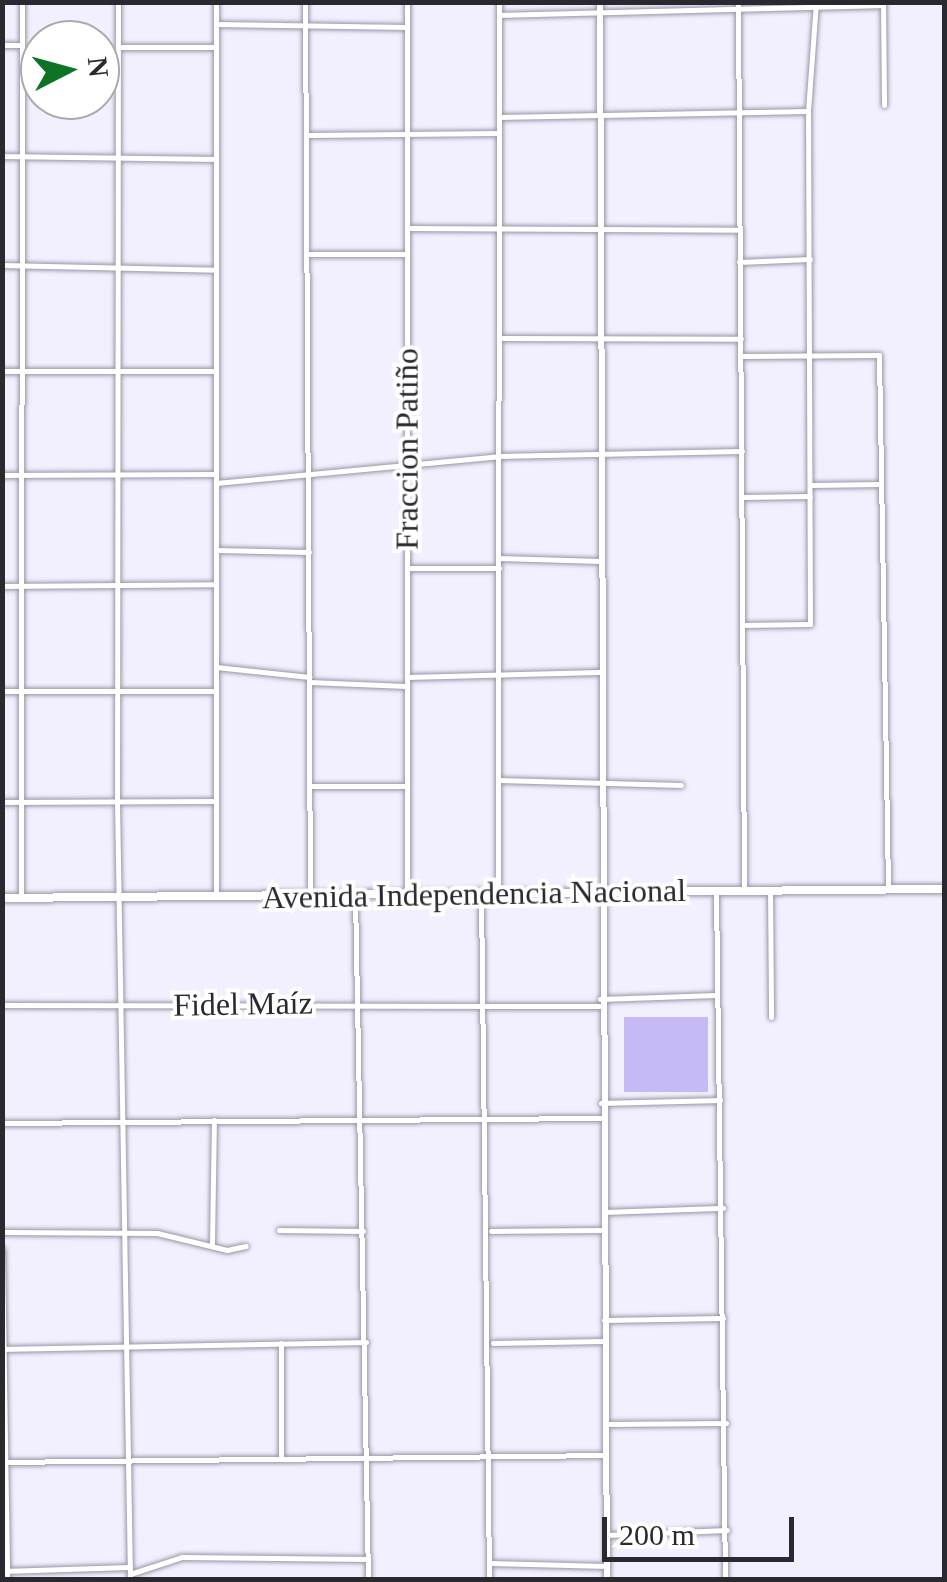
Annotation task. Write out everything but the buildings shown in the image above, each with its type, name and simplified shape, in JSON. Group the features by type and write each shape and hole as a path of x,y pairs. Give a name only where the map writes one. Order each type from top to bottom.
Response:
{"main road":[{"name":"Avenida Independencia Nacional","path":"2,898 944,888"}],"street":[{"path":"216,2 216,896"},
{"path":"305,2 310,896"},
{"name":"Fraccion Patiño","path":"407,2 407,895"},
{"path":"498,894 499,2"},
{"path":"738,4 744,891"},
{"path":"742,625 810,624 808,111 816,4"},
{"path":"499,15 600,5 883,4 884,104"},
{"path":"600,5 598,892 607,1580"},
{"path":"216,24 407,27"},
{"path":"120,46 216,48"},
{"path":"499,118 808,111"},
{"path":"21,898 23,120"},
{"path":"118,120 116,802 130,1573"},
{"path":"306,135 499,133"},
{"path":"2,156 216,159"},
{"path":"407,228 738,230"},
{"path":"307,254 407,254"},
{"path":"739,262 810,260"},
{"path":"2,265 216,270"},
{"path":"498,338 741,339"},
{"path":"741,356 879,355 888,889"},
{"path":"2,371 216,371"},
{"path":"2,475 216,479 499,456 600,451 742,452"},
{"path":"810,485 882,484"},
{"path":"742,497 810,496"},
{"path":"216,550 309,552"},
{"path":"498,558 600,561"},
{"path":"407,568 499,568"},
{"path":"2,586 216,584"},
{"path":"216,666 309,679 407,686"},
{"path":"407,677 498,678 600,672"},
{"path":"2,692 216,691"},
{"path":"498,780 681,785"},
{"path":"310,786 407,786"},
{"path":"2,802 214,801"},
{"path":"770,890 771,1017"},
{"path":"716,891 728,1530 725,1580"},
{"path":"482,894 484,1117 491,1231 490,1580"},
{"path":"355,895 368,1580"},
{"name":"Fidel Maíz","path":"2,1005 357,1002 483,1007 716,994"},
{"path":"601,1103 720,1100"},
{"path":"2,1123 601,1118"},
{"path":"212,1244 214,1120"},
{"path":"602,1212 723,1208"},
{"path":"279,1230 363,1231"},
{"path":"491,1231 603,1230"},
{"path":"2,1232 123,1233 246,1246"},
{"path":"2,1249 7,1580"},
{"path":"604,1320 723,1318"},
{"path":"3,1349 366,1342"},
{"path":"492,1342 604,1342"},
{"path":"281,1343 282,1458"},
{"path":"605,1424 726,1423"},
{"path":"4,1462 606,1456"},
{"path":"607,1535 728,1530"},
{"path":"4,1571 130,1573 182,1557 368,1559"},
{"path":"489,1563 607,1566"}],"shaded area":[{"path":"624,1017 708,1017 708,1092 624,1092"}]}
